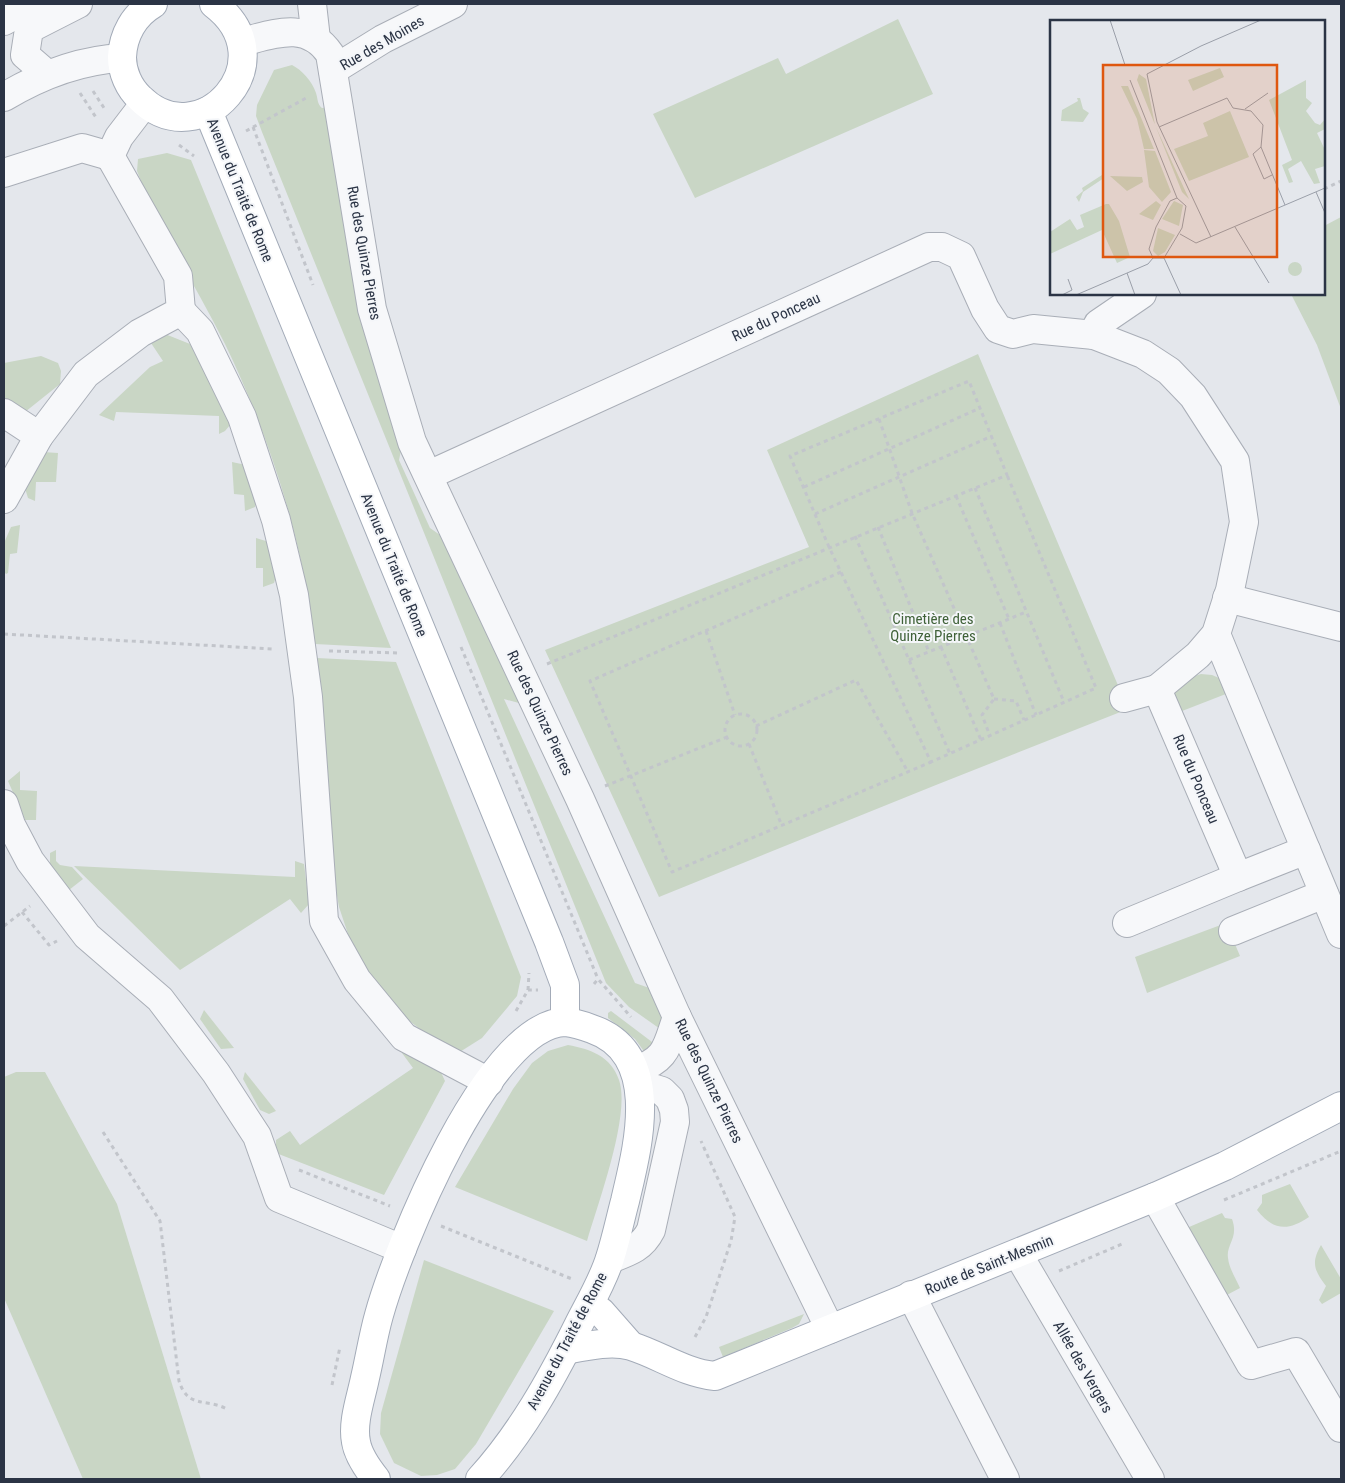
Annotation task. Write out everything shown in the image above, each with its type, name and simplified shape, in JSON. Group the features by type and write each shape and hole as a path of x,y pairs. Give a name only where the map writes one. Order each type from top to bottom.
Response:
{"main road":[{"path":"153,4 145,8 132,22 124,39 122,58 129,83 145,103 162,113 181,116 208,111 223,101 234,88 241,74 244,58 242,42 236,26 226,12 214,4"},
{"name":"Avenue du Traité de Rome","path":"208,111 549,942 565,985 565,1022 587,1027 612,1039 624,1051 637,1078 640,1122 630,1178 610,1259 580,1296 566,1350 544,1390 499,1458 480,1479"},
{"path":"376,1479 355,1441 356,1422 379,1314 402,1249 448,1144 489,1082 512,1050 533,1034 565,1022"},
{"name":"Route de Saint-Mesmin","path":"566,1350 597,1344 630,1345 692,1372 715,1376 1154,1197 1225,1166 1341,1106"},
{"name":"Route de Saint-Mesmin","path":"580,1296 601,1312 630,1345"}],"street":[{"path":"4,21 34,4"},
{"path":"47,74 25,55 29,29 78,4"},
{"path":"312,4 316,40"},
{"name":"Rue des Moines","path":"327,82 383,40 452,4"},
{"path":"242,42 276,32 290,31 308,35 316,40"},
{"name":"Rue des Moines","path":"316,40 323,43 330,54 327,82"},
{"path":"4,97 47,74 106,59 122,58"},
{"name":"Rue des Quinze Pierres","path":"327,82 372,309 412,442 580,799 678,1017 830,1329"},
{"path":"110,156 119,137 145,103"},
{"path":"4,172 82,148 110,156 178,276 181,311 200,331 242,417 274,511 294,595 308,697 324,921 357,980 404,1037 489,1082"},
{"name":"Rue du Ponceau","path":"429,475 929,247 942,246 960,256 985,309 998,329 1013,334 1033,329 1094,335 1143,354 1169,371 1193,396 1235,461 1244,522 1227,598 1216,634 1198,656 1157,688 1238,877"},
{"path":"1094,335 1098,324 1141,295"},
{"path":"4,499 39,436 86,374 140,332 181,311"},
{"path":"4,413 39,436"},
{"path":"1227,598 1341,628"},
{"path":"1216,634 1341,934"},
{"path":"1124,698 1157,688"},
{"path":"4,804 11,825 30,861 87,936 160,999 216,1073 257,1136 279,1198 402,1249"},
{"path":"1128,922 1306,850"},
{"path":"1233,931 1324,894"},
{"path":"637,1078 661,1057 678,1017"},
{"path":"1154,1197 1252,1364 1296,1352 1341,1428"},
{"name":"Allée des Vergers","path":"1018,1254 1150,1479"},
{"path":"911,1295 1005,1479"}],"path":[{"path":"243,132 327,82"},
{"path":"91,87 109,114"},
{"path":"78,90 100,123"},
{"path":"253,127 314,287"},
{"path":"1325,189 1341,181"},
{"path":"842,572 590,682 672,872 950,754 1096,688 969,381 790,456 830,547 842,572 931,762"},
{"path":"804,487 980,408"},
{"path":"879,419 912,513 994,699"},
{"path":"816,514 992,436"},
{"path":"522,674 1007,475"},
{"path":"975,488 1064,702"},
{"path":"956,496 1010,619"},
{"path":"878,527 929,652"},
{"path":"855,536 950,754"},
{"path":"909,660 1026,612"},
{"path":"1000,623 1036,715"},
{"path":"706,631 735,716"},
{"path":"4,634 275,649"},
{"path":"460,645 598,979"},
{"path":"941,647 980,740"},
{"path":"328,651 400,653"},
{"path":"756,726 856,680 908,772"},
{"path":"994,699 1016,701 1024,720"},
{"path":"990,736 982,714 994,699"},
{"path":"746,715 756,726 756,736 749,744 734,744 727,737 727,722 735,716 746,715"},
{"path":"580,799 630,776 727,737"},
{"path":"749,744 782,826"},
{"path":"4,926 35,903"},
{"path":"22,912 49,945 62,938"},
{"path":"102,1132 160,1221 180,1381 183,1391 188,1398 199,1402 216,1403 226,1408"},
{"path":"291,1167 390,1206"},
{"path":"436,1224 575,1280 580,1296"}],"green space":[{"path":"898,19 933,94 695,198 653,114 778,58 786,74"},
{"path":"292,65 309,80 320,106 322,108 329,107 403,441 399,460 430,528 450,542 526,705 504,699 635,983 658,991 665,1009 663,1031 629,1007 606,983 262,132 256,116 257,105 274,70"},
{"path":"167,153 191,160 391,648 315,644 310,605 293,528 270,453 225,344 167,237 137,171 138,159"},
{"path":"1341,217 1341,409 1317,345 1292,295 1325,295 1325,225"},
{"path":"165,334 190,344 197,353 228,416 230,425 225,431 219,434 219,416 116,412 114,421 99,415 150,367 163,361 149,340"},
{"name":"Cimetière des Quinze Pierres","path":"978,354 1128,709 659,897 545,650 809,547 767,450"},
{"path":"41,356 58,363 61,371 60,384 25,412 4,403 4,363"},
{"path":"43,452 58,453 56,482 36,482 35,501 28,498 24,485"},
{"path":"232,462 246,465 257,499 255,507 245,511 244,495 234,494"},
{"path":"20,525 17,553 10,554 8,573 6,574 4,572 4,543 11,527"},
{"path":"256,538 269,542 276,576 274,583 263,587 263,568 256,568"},
{"path":"317,658 396,662 521,977 517,996 482,1038 455,1055 404,1017 374,985 351,943 339,907 331,862 328,773"},
{"path":"1201,674 1212,675 1226,681 1231,692 1177,713 1174,698 1177,687 1187,679"},
{"path":"20,771 20,790 37,791 36,820 25,820 8,781"},
{"path":"56,850 56,861 60,865 72,867 83,879 69,890 50,864 50,853"},
{"path":"295,861 304,864 309,904 301,913 290,899 180,970 74,866 295,877"},
{"path":"1226,923 1240,956 1147,993 1135,957"},
{"path":"204,1010 234,1048 221,1049 200,1019"},
{"path":"611,1011 656,1045 646,1054 635,1039 608,1018 608,1013"},
{"path":"568,1045 592,1052 605,1059 611,1065 619,1080 622,1095 621,1114 612,1159 587,1241 455,1187 513,1089 532,1063 548,1051"},
{"path":"408,1049 438,1066 445,1081 384,1195 276,1153 276,1140 290,1131 300,1145 413,1068 402,1053"},
{"path":"16,1072 45,1072 117,1204 201,1479 83,1479 4,1298 4,1077"},
{"path":"245,1072 276,1111 269,1114 260,1110 243,1079"},
{"path":"1290,1184 1309,1217 1294,1225 1281,1227 1269,1222 1257,1210 1262,1203 1262,1195"},
{"path":"1222,1213 1225,1218 1232,1219 1234,1226 1228,1258 1231,1270 1240,1288 1223,1297 1182,1230"},
{"path":"1321,1245 1341,1279 1341,1293 1322,1304 1319,1300 1326,1286 1315,1266 1316,1257"},
{"path":"424,1260 554,1311 476,1444 455,1469 437,1475 421,1476 394,1463 380,1434 381,1413"},
{"path":"804,1314 799,1324 792,1328 723,1357 719,1347"}]}
